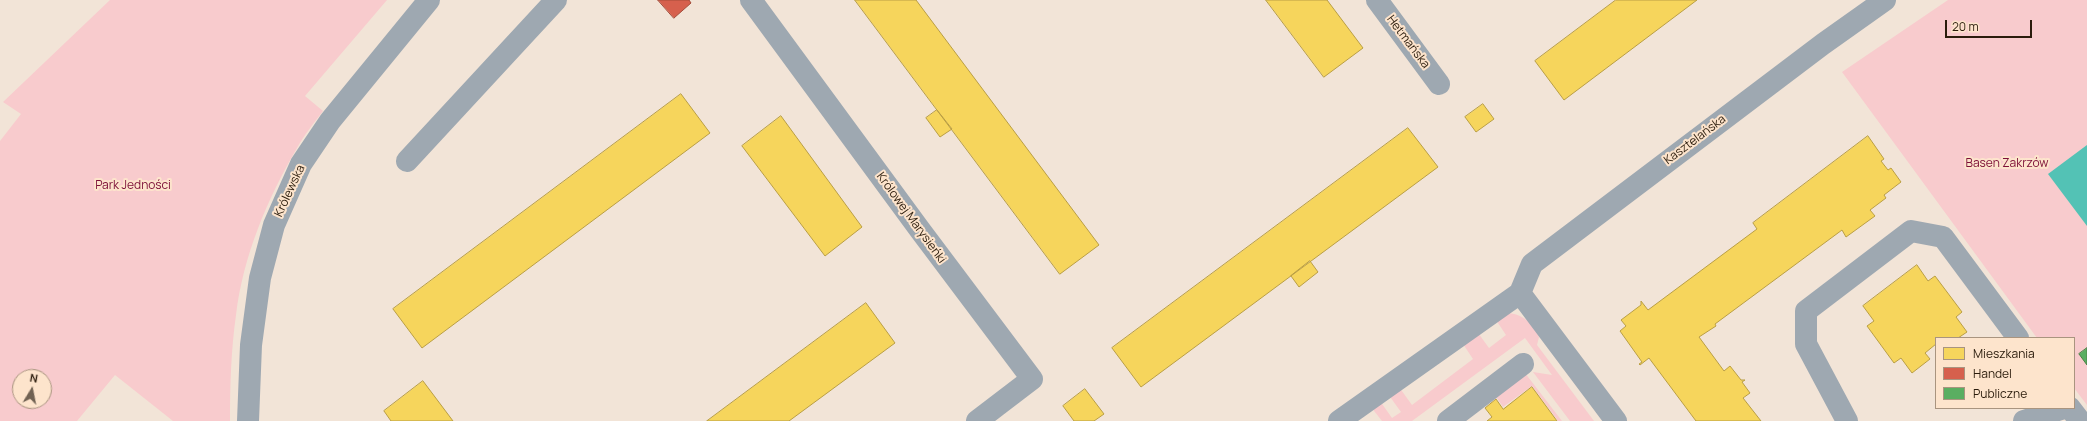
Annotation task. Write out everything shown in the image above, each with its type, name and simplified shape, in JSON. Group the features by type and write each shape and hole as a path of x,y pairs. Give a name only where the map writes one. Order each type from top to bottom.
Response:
{"street":[{"name":"Królewska","path":"248,421 248,379 252,338 260,278 274,225 302,164 330,121 429,0"},
{"path":"407,161 556,0"},
{"name":"Królowej Marysieńki","path":"752,0 920,230 1032,378 977,421"},
{"name":"Hetmańska","path":"1377,0 1439,84"},
{"name":"Kasztelańska","path":"1520,293 1532,264 1823,44 1885,0"},
{"path":"1847,421 1806,344 1806,311 1911,231 1943,237 2017,337"},
{"path":"1339,421 1520,293 1616,421"},
{"path":"1448,421 1524,364"},
{"path":"2024,421 2061,409"},
{"path":"2071,409 2080,421"}],"green space":[{"name":"Park Jedności","path":"110,0 387,0 305,96 323,111 303,138 286,167 266,208 250,250 239,293 234,328 231,368 230,421 173,421 115,375 77,421 0,421 0,141 21,114 3,102"},
{"name":"Basen Zakrzów","path":"1948,0 2087,0 2087,405 2075,389 2075,337 2036,337 1842,72"},
{"path":"1506,313 1512,313 1522,317 1534,327 1539,337 1537,345 1594,421 1570,421 1533,372 1552,375 1525,338 1412,421 1382,421 1371,407 1380,401 1392,418 1401,412 1388,394 1399,387 1412,405 1473,359 1461,341 1476,330 1489,348 1506,335 1494,317"},
{"path":"1525,373 1562,421 1558,421 1532,386 1503,407 1497,398 1493,400"}],"water":[{"path":"2087,145 2087,226 2048,174"}],"building: Mieszkania":[{"path":"855,0 916,0 1099,245 1060,274"},
{"path":"1266,0 1327,0 1363,48 1324,77"},
{"path":"1616,0 1697,0 1564,100 1535,61"},
{"path":"681,94 710,133 422,348 393,309"},
{"path":"1483,104 1494,119 1476,132 1465,117"},
{"path":"937,110 952,129 940,137 926,118"},
{"path":"781,116 862,227 825,256 742,146"},
{"path":"1408,128 1438,167 1141,387 1112,348"},
{"path":"1868,136 1884,159 1881,161 1888,170 1891,168 1901,182 1884,195 1886,198 1870,210 1875,216 1846,237 1842,230 1715,324 1716,326 1699,337 1724,371 1730,366 1741,380 1745,380 1742,382 1750,393 1743,398 1761,421 1696,421 1649,358 1640,365 1639,364 1642,362 1620,331 1626,326 1621,320 1641,305 1641,301 1648,310 1757,229 1753,223"},
{"path":"1310,261 1318,272 1299,287 1291,276"},
{"path":"1917,265 1928,281 1935,276 1962,312 1956,317 1967,332 1960,337 1935,337 1935,345 1925,353 1930,359 1912,373 1901,358 1894,363 1867,326 1874,321 1863,306"},
{"path":"866,303 895,343 789,421 707,421"},
{"path":"423,381 453,421 391,421 384,411"},
{"path":"1532,387 1557,421 1487,421 1492,417 1485,408 1496,399 1503,409"},
{"path":"1085,389 1104,414 1094,421 1074,421 1063,406"}],"building: Handel":[{"path":"658,0 689,0 691,3 674,18"}],"building: Publiczne":[{"path":"2087,348 2087,365 2079,354"}]}
